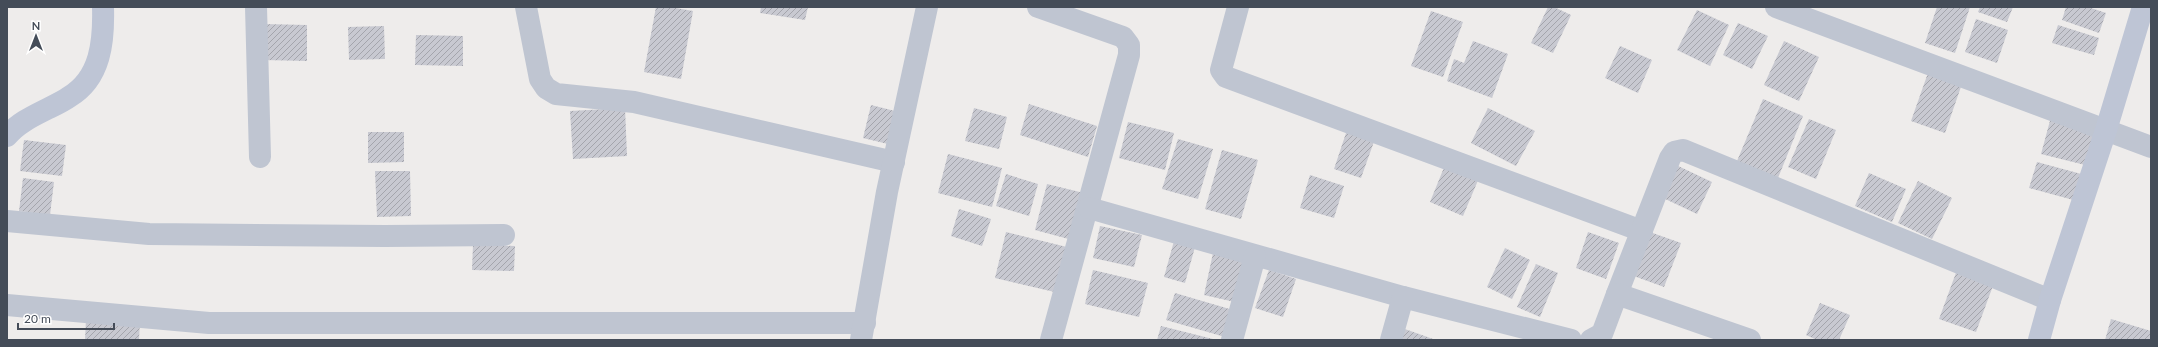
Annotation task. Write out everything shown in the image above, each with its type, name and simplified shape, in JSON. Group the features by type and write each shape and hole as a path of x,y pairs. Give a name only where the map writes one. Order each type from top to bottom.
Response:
{"street":[{"path":"7,136 12,130 27,119 70,97 88,80 98,60 104,35 104,7"},
{"path":"256,7 260,157"},
{"path":"526,7 540,79 546,88 556,94 634,102 894,162"},
{"path":"7,305 209,323 863,332 894,162 927,7"},
{"path":"1038,7 1122,37 1129,45 1129,56 1089,208 1051,340"},
{"path":"1238,7 1221,70 1226,77 1642,231"},
{"path":"1776,7 2151,147"},
{"path":"2039,340 2050,300 2106,130 2143,7"},
{"path":"1591,340 1602,334 1670,158 1674,152 1683,150 2050,300"},
{"path":"1089,208 1403,297 1571,340"},
{"path":"7,221 149,234 378,236 504,235"},
{"path":"1232,340 1255,256"},
{"path":"1617,294 1750,340"},
{"path":"1391,340 1403,297"}],"building":[{"path":"656,7 670,7 693,11 681,79 644,72"},
{"path":"761,7 808,7 805,20 760,13"},
{"path":"1548,7 1554,7 1571,15 1553,53 1531,43"},
{"path":"1937,7 1970,7 1955,53 1925,43"},
{"path":"1980,7 2013,7 2007,22 1978,12"},
{"path":"2066,7 2088,7 2106,13 2099,33 2062,20"},
{"path":"1697,10 1729,25 1710,66 1677,50"},
{"path":"1431,11 1463,22 1443,77 1411,66"},
{"path":"1976,19 2008,30 1997,63 1965,52"},
{"path":"1738,23 1768,36 1752,69 1723,55"},
{"path":"264,24 307,25 307,61 263,60"},
{"path":"2058,25 2099,38 2094,55 2052,43"},
{"path":"384,26 385,59 349,60 348,27"},
{"path":"416,35 463,36 463,66 415,65"},
{"path":"1473,41 1508,54 1492,98 1447,81 1454,59 1464,63"},
{"path":"1784,41 1819,57 1799,101 1764,85"},
{"path":"1620,46 1652,60 1638,93 1605,78"},
{"path":"1929,70 1963,81 1945,133 1911,121"},
{"path":"1763,99 1803,116 1778,178 1737,161"},
{"path":"1029,104 1097,126 1088,157 1020,135"},
{"path":"871,105 899,112 892,145 863,138"},
{"path":"625,108 627,156 573,159 570,111"},
{"path":"974,108 1007,117 999,149 965,141"},
{"path":"1488,108 1535,131 1516,166 1471,143"},
{"path":"2051,117 2098,129 2089,166 2041,154"},
{"path":"1809,119 1836,130 1816,179 1788,167"},
{"path":"1128,122 1174,133 1165,170 1119,158"},
{"path":"1348,127 1376,136 1361,178 1334,169"},
{"path":"368,132 404,132 404,162 368,163"},
{"path":"1178,139 1213,149 1198,199 1162,189"},
{"path":"24,140 66,145 62,176 20,171"},
{"path":"1222,150 1258,160 1241,219 1205,209"},
{"path":"948,154 1002,168 992,207 938,193"},
{"path":"2037,162 2085,175 2077,201 2029,188"},
{"path":"1445,165 1479,178 1463,216 1430,202"},
{"path":"1676,165 1712,182 1697,214 1661,197"},
{"path":"375,171 410,171 411,216 377,217"},
{"path":"1869,173 1906,189 1892,222 1855,206"},
{"path":"1006,174 1038,184 1029,216 996,206"},
{"path":"1310,175 1344,186 1334,218 1300,208"},
{"path":"23,178 54,182 50,215 19,211"},
{"path":"1918,181 1952,198 1932,239 1898,223"},
{"path":"1047,184 1088,194 1076,241 1035,230"},
{"path":"959,209 991,219 982,246 951,236"},
{"path":"1100,226 1142,235 1134,267 1093,258"},
{"path":"1647,231 1681,243 1664,287 1631,275"},
{"path":"1006,232 1075,249 1063,294 995,278"},
{"path":"1588,232 1619,243 1606,279 1576,268"},
{"path":"1174,241 1195,247 1185,283 1164,277"},
{"path":"473,245 515,246 514,271 472,270"},
{"path":"1505,248 1530,260 1512,299 1487,287"},
{"path":"1213,253 1249,261 1239,303 1204,295"},
{"path":"1536,264 1558,273 1540,317 1517,307"},
{"path":"1093,270 1148,283 1139,317 1085,304"},
{"path":"1269,270 1296,279 1283,317 1255,308"},
{"path":"1957,270 1994,283 1976,332 1939,319"},
{"path":"1175,293 1233,310 1225,337 1166,320"},
{"path":"1820,303 1850,315 1839,340 1817,340 1806,335"},
{"path":"86,319 140,321 139,340 85,340"},
{"path":"2111,319 2151,331 2151,340 2105,340"},
{"path":"1161,326 1213,339 1157,340"},
{"path":"1402,328 1436,340 1398,340"}]}
